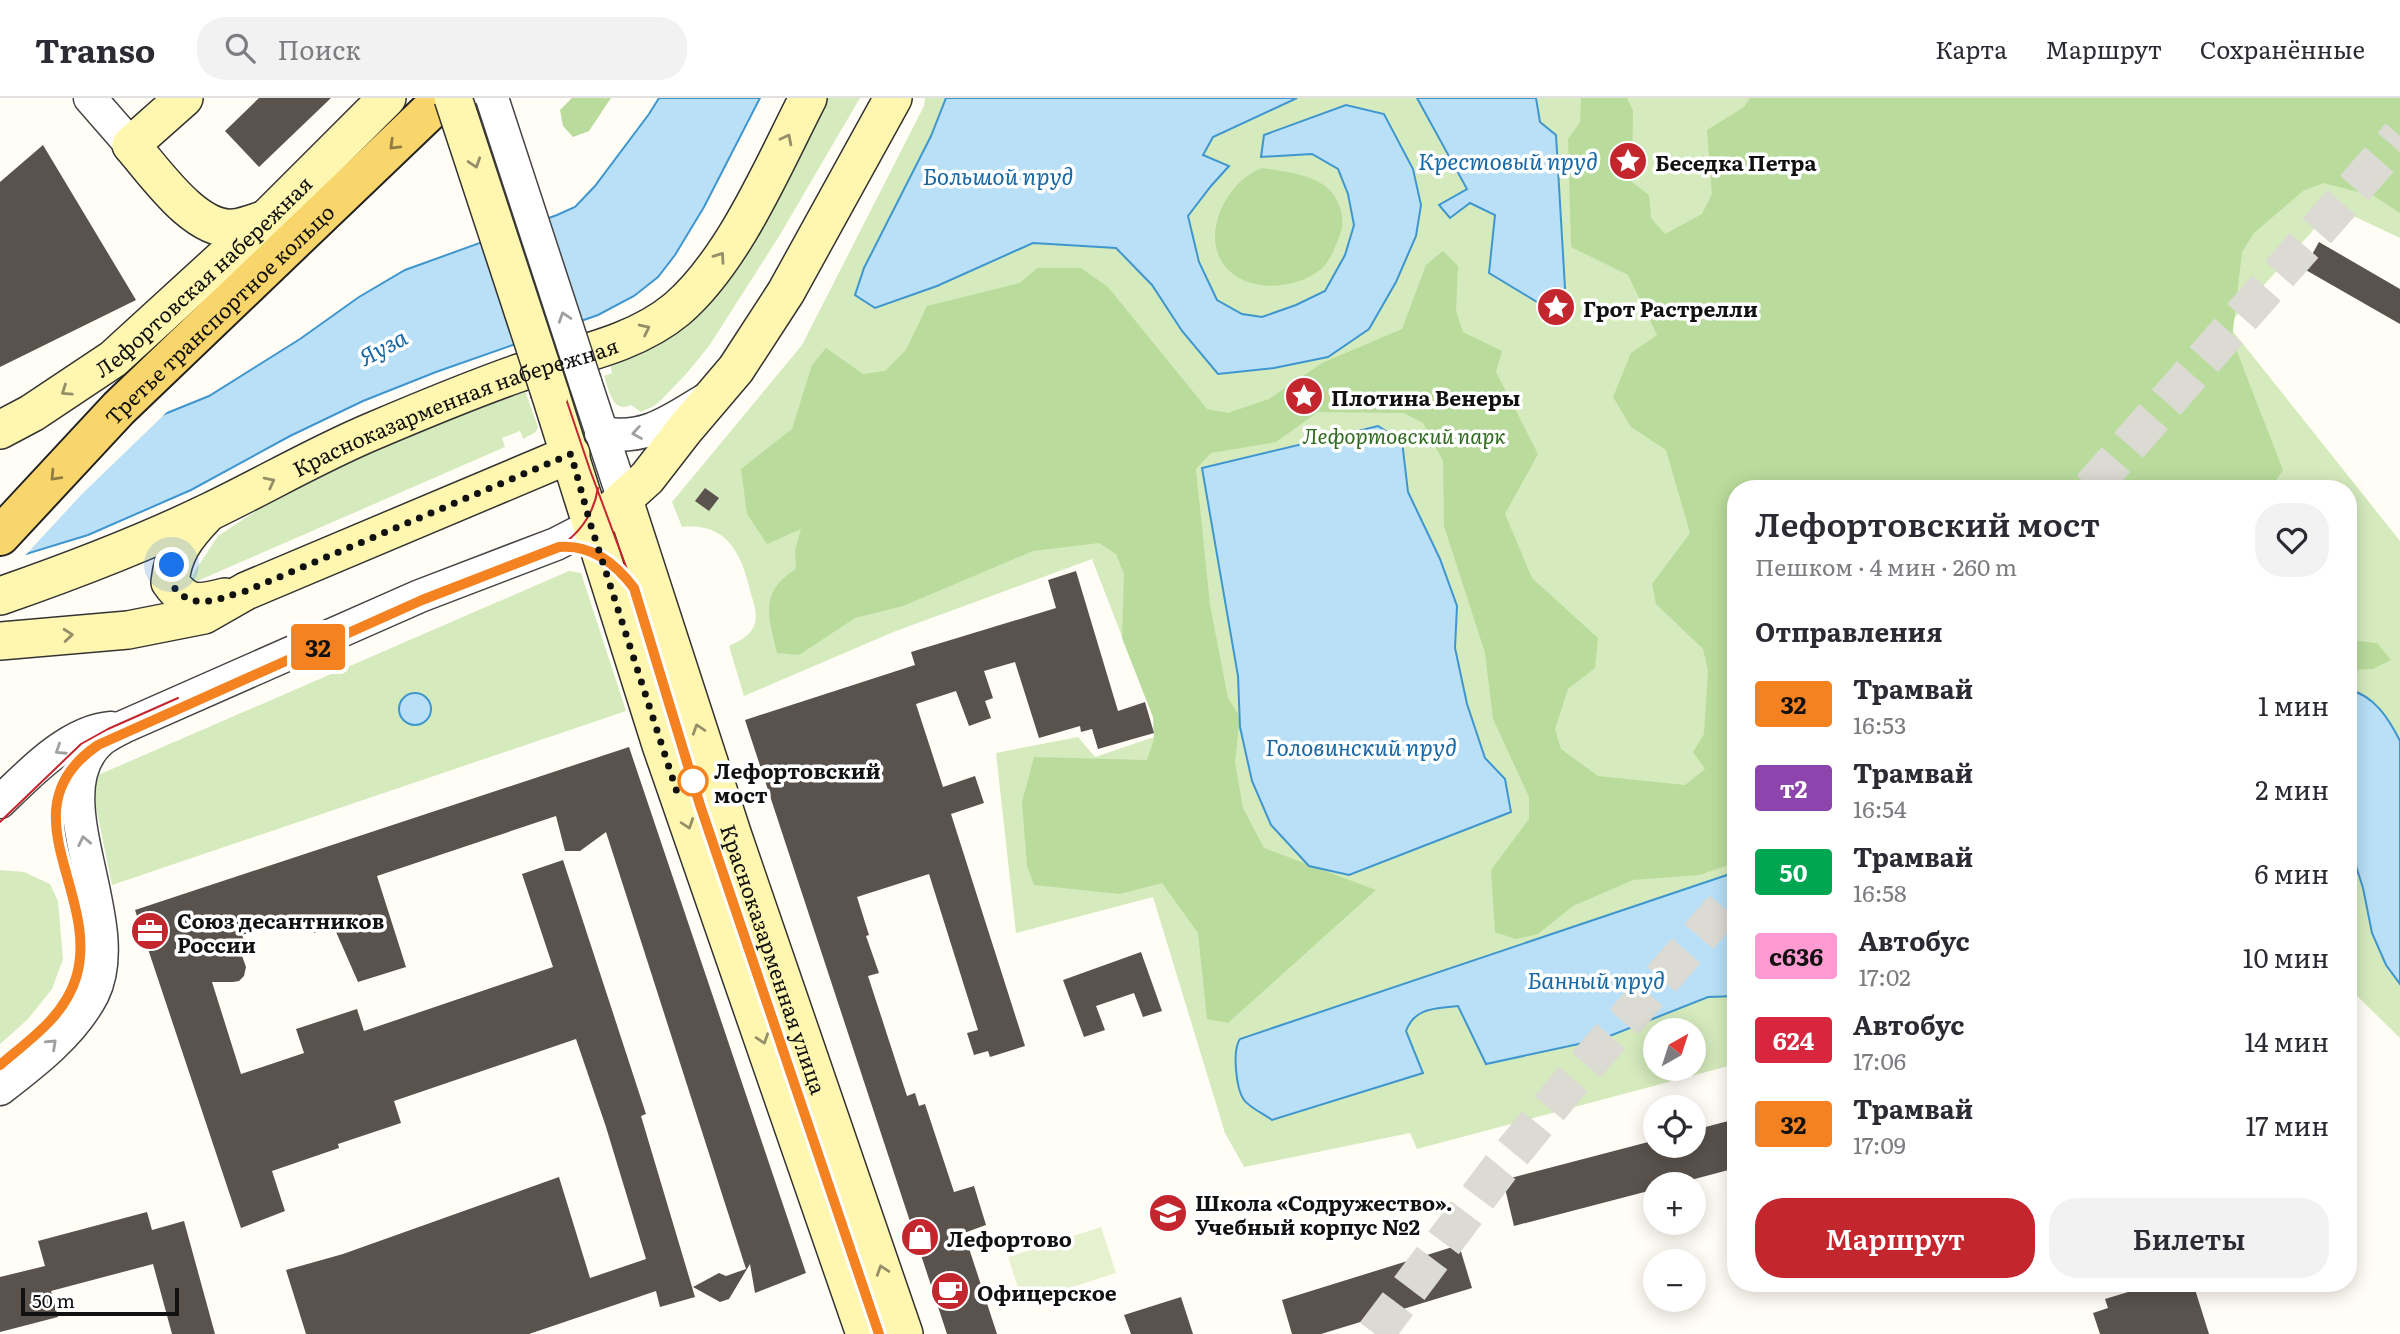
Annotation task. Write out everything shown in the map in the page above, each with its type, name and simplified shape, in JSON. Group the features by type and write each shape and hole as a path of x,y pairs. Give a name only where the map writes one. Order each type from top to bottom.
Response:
{"main road":[{"path":"184,98 131,145 187,209 211,224 233,228 266,219"},
{"name":"Лефортовская набережная","path":"0,430 32,413 113,359 266,219 387,98"},
{"name":"Третье транспортное кольцо","path":"0,536 118,408 443,98"},
{"name":"Красноказарменная улица","path":"453,98 571,454 661,746 865,1334"},
{"name":"Красноказарменная набережная","path":"0,596 91,564 209,512 370,432 515,375 611,344 649,327 676,309 700,286 750,210 808,98"},
{"path":"591,526 647,478 736,369 786,292 887,106"},
{"path":"172,304 192,267 195,239 187,209"},
{"path":"0,641 128,629 204,615 246,591 571,454"},
{"name":"Красноказарменная улица","path":"624,500 733,836 904,1334"},
{"path":"209,512 179,545 170,582 179,595 192,602 204,602 246,591"}],"street":[{"path":"90,98 131,145"},
{"name":"Красноказарменная улица","path":"492,98 624,500"},
{"path":"601,433 618,436 642,434 656,429 712,396"},
{"path":"0,1089 60,1037 94,992 101,964 99,908 81,831 78,802 79,780 89,754 100,741 123,727 420,596 556,544 591,526"},
{"path":"0,802 48,757 68,744 102,728 123,727"}],"green space":[{"path":"572,98 611,98 589,131 573,137 563,126 560,110"},
{"path":"826,98 860,98 778,238 709,346 654,406 641,412 631,405 619,406 612,399 604,376 612,373 610,363 808,133"},
{"name":"Лефортовский парк","path":"925,98 2400,98 2400,238 2334,207 2228,325 2351,480 1727,480 1727,1066 1706,1072 1706,1018 1643,1018 1643,1082 1668,1082 1417,1149 1410,1133 1244,1167 1225,1133 1153,897 1016,933 996,753 1078,737 1095,757 1160,735 1092,559 896,631 744,696 729,646 747,636 755,622 756,614 743,566 722,536 698,527 682,527 672,502 802,345 924,106"},
{"path":"1581,98 1627,98 1633,111 1632,182 1649,195 1651,218 1665,234 1702,214 1712,194 1707,130 1744,107 1750,98 2400,98 2400,213 2374,196 2323,183 2303,191 2254,233 2242,252 2232,339 2283,470 2276,480 1727,480 1727,865 1700,875 1633,880 1573,906 1538,934 1516,939 1495,932 1491,870 1529,819 1529,797 1493,719 1485,653 1444,526 1443,461 1423,423 1404,413 1318,412 1276,442 1211,453 1196,469 1210,605 1228,698 1240,717 1235,762 1243,808 1264,848 1376,890 1228,1023 1207,1019 1198,933 1162,883 1120,894 1034,885 1027,866 1022,802 1034,757 1147,760 1154,739 1153,717 1122,638 1124,574 1116,554 1099,543 1033,551 903,606 855,618 799,655 777,653 769,606 776,587 796,569 795,550 801,529 767,544 747,514 741,469 792,429 812,365 826,348 863,374 885,371 906,350 927,306 1020,283 1037,268 1081,268 1108,287 1207,409 1228,413 1269,399 1322,363 1402,329 1426,265 1443,251 1458,266 1456,311 1463,332 1502,351 1496,372 1538,454 1505,514 1532,578 1598,638 1595,668 1568,689 1555,729 1561,749 1598,776 1685,785 1705,769 1693,752 1704,734 1708,670 1703,649 1656,604 1652,584 1690,533 1666,450 1631,427 1613,397 1631,353 1657,335 1628,275 1571,247 1568,139 1580,122"},
{"path":"1262,168 1298,174 1320,183 1337,199 1341,211 1341,230 1330,258 1311,276 1285,285 1257,285 1244,281 1224,265 1217,252 1215,238 1221,209 1238,184"},
{"path":"524,388 538,427 536,432 523,439 520,431 502,438 505,447 195,582 192,580 193,574 218,536 265,505 341,464"},
{"name":"Лефортовский парк","path":"2357,487 2400,541 2400,1038 2357,996"},
{"path":"569,571 581,573 626,711 112,885 92,788 98,775"},
{"path":"2357,641 2377,643 2391,660 2373,669 2357,670"},
{"path":"0,870 24,872 50,884 58,901 63,959 52,989 28,1019 0,1044"},
{"path":"1101,1227 1116,1273 1023,1303 1008,1257"}],"water":[{"name":"Яуза","path":"659,98 760,98 704,207 675,255 658,277 634,296 598,315 436,372 363,401 290,436 191,490 88,535 0,562 4,479 209,396 300,339 359,297 405,270 575,207 595,186"},
{"name":"Большой пруд","path":"946,98 1297,98 1213,137 1203,155 1229,166 1188,216 1199,262 1217,300 1242,314 1262,317 1325,291 1345,255 1354,225 1348,194 1338,169 1312,154 1261,157 1264,135 1346,105 1384,114 1413,169 1421,205 1416,236 1396,282 1369,329 1328,357 1274,368 1218,374 1182,331 1152,285 1116,248 1033,243 937,286 875,308 855,295 864,268 931,136"},
{"name":"Крестовый пруд","path":"1417,98 1536,98 1540,122 1556,135 1565,288 1557,304 1542,305 1489,273 1495,215 1470,203 1450,218 1439,205 1467,189"},
{"name":"Головинский пруд","path":"1378,426 1402,441 1408,492 1440,559 1457,606 1455,648 1467,704 1485,758 1505,779 1511,812 1349,875 1309,866 1271,825 1252,781 1240,727 1238,676 1202,468"},
{"path":"415,693 426,698 431,709 426,720 415,725 404,720 399,709 404,698"},
{"path":"2357,693 2366,697 2386,717 2400,741 2400,984 2386,965 2372,933 2357,869"},
{"name":"Банный пруд","path":"1727,875 1727,996 1708,997 1655,1018 1643,1018 1643,1023 1602,1039 1486,1064 1458,1006 1434,1009 1420,1013 1406,1031 1423,1073 1272,1120 1250,1106 1241,1095 1237,1079 1240,1039"}],"pier":[{"path":"172,407 81,495 21,560 0,566 0,479 3,476"}],"building":[{"path":"259,98 331,98 259,167 225,131"},
{"path":"43,145 136,300 0,367 0,182"},
{"path":"2319,242 2400,289 2400,324 2304,269"},
{"path":"705,488 719,498 709,511 695,501"},
{"path":"1076,571 1118,711 1145,702 1154,733 1098,749 1092,729 1081,732 1080,726 1039,738 1015,662 984,671 993,698 985,701 991,718 969,726 956,691 916,704 943,787 975,776 984,803 951,814 1025,1046 990,1057 988,1051 974,1055 967,1033 978,1030 929,874 857,897 869,935 866,936 879,973 868,976 907,1096 915,1093 919,1106 925,1104 954,1192 974,1186 986,1225 964,1233 997,1334 947,1334 745,720 915,665 911,652 1056,608 1048,580"},
{"path":"629,747 806,1273 755,1293 750,1264 729,1299 720,1302 693,1287 719,1273 726,1276 746,1269 606,832 580,851 565,851 556,816 377,876 406,967 358,982 333,925 314,933 304,915 242,935 248,951 241,953 246,967 244,976 239,981 212,982 241,1074 304,1053 296,1029 357,1009 364,1031 553,967 522,874 563,860 646,1114 641,1116 695,1297 660,1307 656,1291 529,1334 306,1334 286,1270 343,1254 559,1177 590,1278 646,1259 576,1039 394,1101 401,1123 338,1144 339,1148 272,1171 285,1211 241,1228 135,910"},
{"path":"1141,952 1162,1011 1143,1017 1134,993 1096,1006 1105,1030 1084,1037 1063,980"},
{"path":"1727,1121 1727,1170 1706,1176 1706,1172 1643,1172 1643,1192 1514,1226 1503,1180 1643,1143 1643,1158 1706,1158 1706,1127"},
{"path":"147,1212 152,1230 184,1221 215,1334 172,1334 153,1264 51,1291 58,1317 0,1332 0,1277 45,1266 38,1241"},
{"path":"1459,1245 1472,1288 1321,1334 1292,1334 1282,1300"},
{"path":"2128,1292 2196,1292 2209,1334 2100,1334 2093,1313 2108,1308 2105,1299"},
{"path":"1181,1297 1193,1334 1131,1334 1124,1315"}],"tunnel":[{"path":"2098,480 2400,136"},
{"path":"1375,1334 1500,1168 1564,1090 1727,904"}],"tram line":[{"path":"465,98 590,470 634,588 707,826 879,1334"},
{"path":"559,547 585,522 598,488"},
{"path":"0,1065 56,1014 70,992 79,965 80,938 56,830 55,805 62,782 74,765 90,750 422,600 559,547 579,548 597,555 627,580"},
{"name":"32","path":"0,1065 53,1018 63,1006 76,979 80,962 80,932 59,840 55,806 61,784 83,756 98,745 422,600 559,547 583,549 609,562 634,588 700,805 879,1334"},
{"path":"0,822 81,744 178,698"}],"place":[{"name":"Беседка Петра","path":"1628,161"},
{"name":"Грот Растрелли","path":"1556,307"},
{"name":"Плотина Венеры","path":"1304,396"},
{"name":"Лефортовский мост","path":"693,781"},
{"name":"Союз десантников России","path":"150,931"},
{"name":"Школа «Содружество». Учебный корпус №2","path":"1168,1213"},
{"name":"Лефортово","path":"920,1237"},
{"name":"Офицерское","path":"950,1291"}],"route":[{"path":"172,565 170,582 179,595 192,602 204,602 246,591 571,454 591,526 677,792 693,781"}]}
